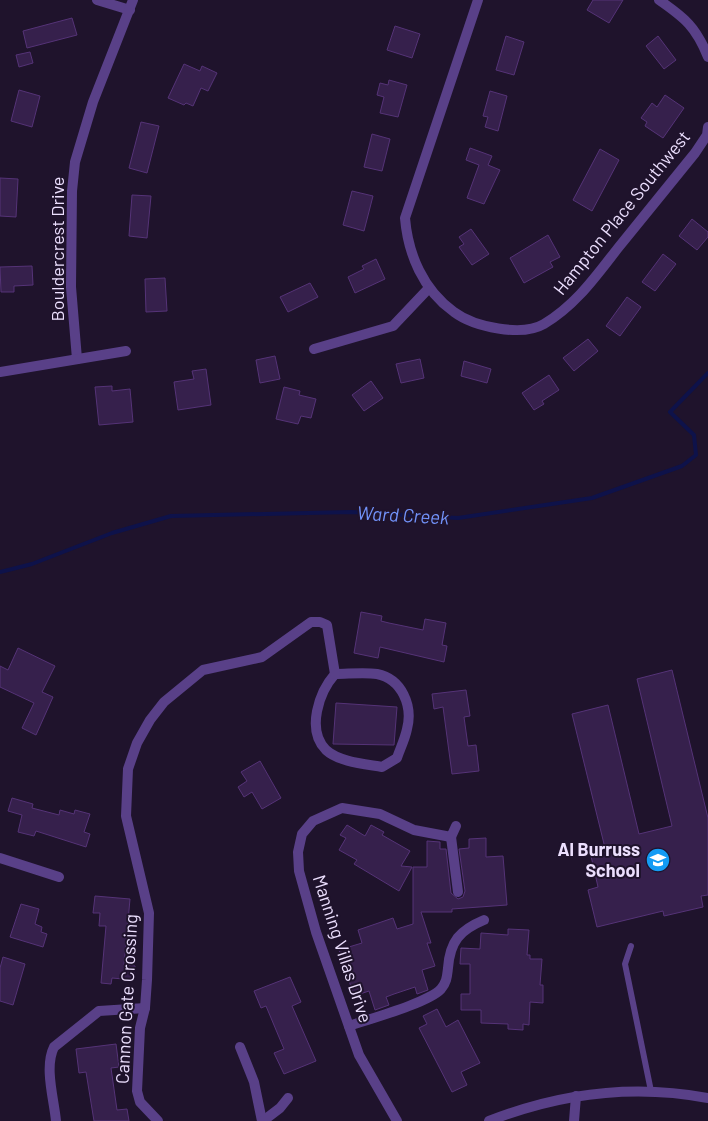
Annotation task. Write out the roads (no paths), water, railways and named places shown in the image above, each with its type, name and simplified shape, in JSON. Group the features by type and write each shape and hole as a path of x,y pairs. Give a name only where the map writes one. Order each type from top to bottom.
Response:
{"street":[{"path":"97,0 131,5"},
{"name":"Hampton Place Southwest","path":"478,0 405,218 407,242 421,276 429,288 451,310 467,322 507,331 542,325 574,303 695,153 707,135 708,128"},
{"path":"659,0 687,19 703,43 708,57"},
{"name":"Bouldercrest Drive","path":"77,359 71,288 72,190 75,162 93,102 131,5"},
{"path":"314,349 392,326 429,288"},
{"path":"0,372 126,351"},
{"name":"Cannon Gate Crossing","path":"158,1121 140,1102 138,1091 140,1028 145,1008 149,913 126,816 128,769 137,743 150,720 164,702 202,670 262,657 311,622 320,622 327,626 335,674"},
{"path":"335,674 376,674 387,677 400,688 407,707 408,727 397,758 382,767 347,760 325,749 318,735 316,721 322,693 335,674"},
{"name":"Manning Villas Drive","path":"397,1121 359,1054 316,932 299,871 298,852 302,834 313,821 342,808 380,814 414,830 450,837"},
{"path":"456,826 450,837 458,892"},
{"path":"0,858 59,877"},
{"path":"349,1026 416,1002 439,991 446,982 449,952 457,936 470,926 484,920"},
{"path":"56,1121 50,1068 50,1055 54,1047 99,1011 145,1008"},
{"path":"240,1047 254,1082 262,1121 280,1108 288,1098"},
{"path":"489,1121 544,1103 576,1096 616,1091 651,1091 708,1098"},
{"path":"574,1121 576,1096"}],"lane":[{"path":"631,946 625,964 651,1091"}],"waterway":[{"name":"Ward Creek","path":"0,572 32,564 112,533 171,516 351,512 458,518 592,498 682,466 696,455 694,435 670,412 708,373"}],"place":[{"name":"Al Burruss School","path":"658,860"}]}
